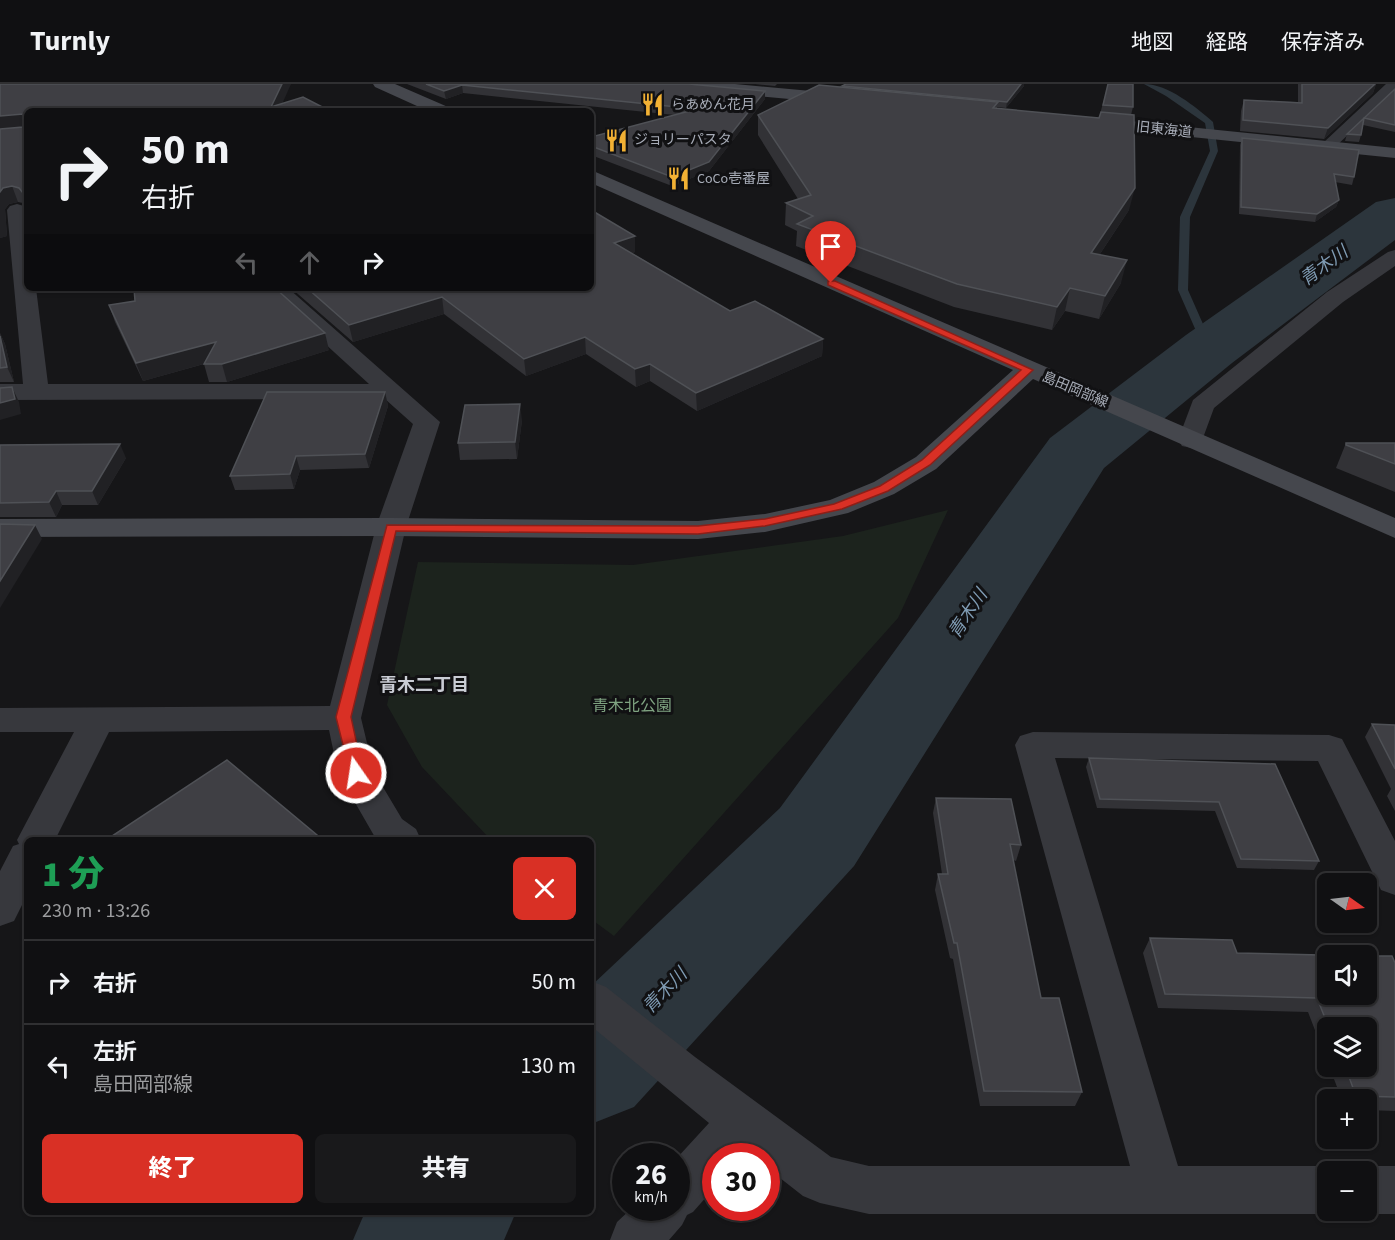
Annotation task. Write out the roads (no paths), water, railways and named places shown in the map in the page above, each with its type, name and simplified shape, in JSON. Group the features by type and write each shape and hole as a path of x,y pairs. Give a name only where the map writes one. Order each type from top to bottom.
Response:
{"street":[{"path":"381,84 435,108"},
{"path":"684,84 862,101"},
{"name":"旧東海道","path":"1074,121 1395,153"},
{"name":"島田岡部線","path":"594,177 1028,370 1395,529"},
{"path":"15,210 24,288"},
{"path":"1185,437 1202,405 1335,297 1395,256"},
{"path":"24,291 36,391"},
{"path":"278,291 427,422 391,527 344,717 356,773 389,829 398,837"},
{"path":"0,528 391,527 698,530 765,523 838,507 884,488 926,463 1028,370"},
{"path":"0,392 392,391"},
{"path":"0,720 344,717"},
{"path":"38,837 98,720"},
{"path":"1161,1190 1034,745 1329,748 1395,879"},
{"path":"0,909 24,863"},
{"path":"594,1002 679,1072 820,1179 870,1190 1317,1190"},
{"path":"690,1179 743,1120"},
{"path":"1377,1190 1395,1190"},
{"path":"635,1240 653,1221"}],"lane":[{"path":"1328,146 1394,84"}],"waterway":[{"path":"1148,84 1169,94 1209,122 1214,151 1185,217 1183,290 1209,349"},
{"name":"青木川","path":"594,1064 817,837 1076,454 1209,349 1395,214"},
{"name":"青木川","path":"421,1240 446,1215"}],"place":[{"name":"らあめん花月","path":"653,105"},
{"name":"ジョリーパスタ","path":"616,140"},
{"name":"CoCo壱番屋","path":"679,179"}],"district":[{"name":"青木二丁目","path":"424,685"}],"park label":[{"name":"青木北公園","path":"632,706"}]}
